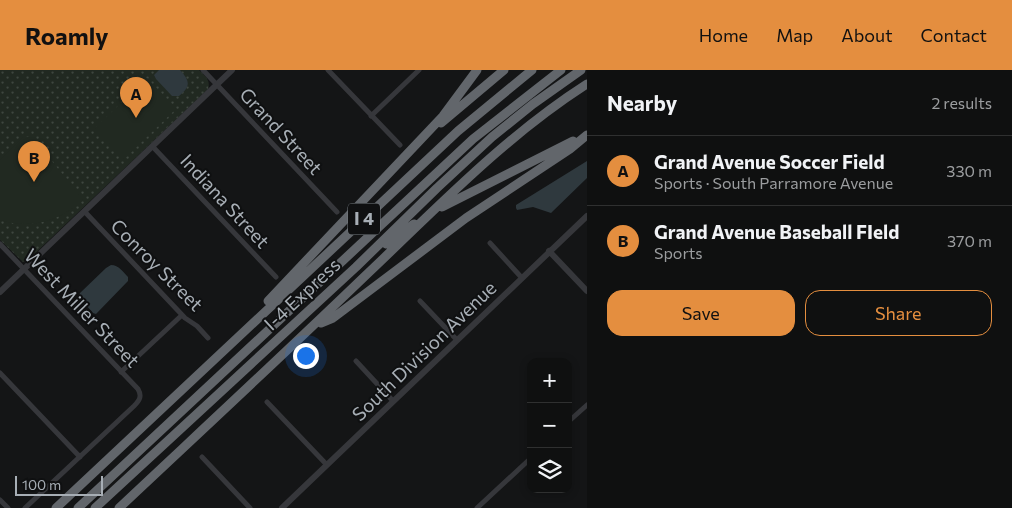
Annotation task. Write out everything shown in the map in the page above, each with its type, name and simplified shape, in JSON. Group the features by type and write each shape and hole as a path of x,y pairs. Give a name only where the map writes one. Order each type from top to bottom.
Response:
{"highway":[{"path":"199,372 443,116 478,70"},
{"path":"409,151 504,70"},
{"name":"I 4","path":"56,508 199,372 458,132 532,70"},
{"name":"I-4 Express","path":"78,508 473,139 561,70"},
{"name":"I-4 Express","path":"95,508 356,267 492,137 533,104 581,70"},
{"name":"I 4","path":"119,508 495,154 587,84"},
{"path":"314,326 333,318 466,218 557,157 587,134"},
{"path":"356,267 417,222 587,134"}],"street":[{"name":"Grand Street","path":"203,70 337,212"},
{"path":"0,292 232,70"},
{"path":"328,70 400,145"},
{"path":"371,116 419,70"},
{"name":"Indiana Street","path":"153,147 276,277"},
{"name":"Conroy Street","path":"85,212 182,315 197,326 208,338"},
{"name":"South Division Avenue","path":"282,508 587,216"},
{"path":"490,243 522,278"},
{"name":"West Miller Street","path":"0,244 138,389 140,399 80,457"},
{"path":"549,251 587,291"},
{"path":"420,301 457,340"},
{"path":"121,372 182,315"},
{"path":"356,361 393,401"},
{"path":"0,373 80,457 25,508"},
{"path":"267,402 327,464"},
{"path":"572,418 587,405"},
{"path":"202,457 250,508"},
{"path":"477,508 527,462"},
{"path":"0,500 8,508"}],"shaded area":[{"path":"0,70 199,70 207,78 209,86 27,261 23,262 0,240"},
{"path":"159,70 180,70 188,83 186,89 179,96 172,96 154,75"},
{"path":"147,78 176,109 124,159 95,128"},
{"path":"23,137 29,137 51,160 83,200 55,218 33,224 11,223 0,220 0,160"},
{"path":"587,161 587,178 551,213 533,207 517,210 516,205"},
{"path":"111,265 121,269 128,277 128,281 96,314 93,313 79,297 80,293"}],"place":[{"name":"Grand Avenue Soccer Field","path":"136,118"},
{"name":"Grand Avenue Baseball FIeld","path":"34,182"}]}
